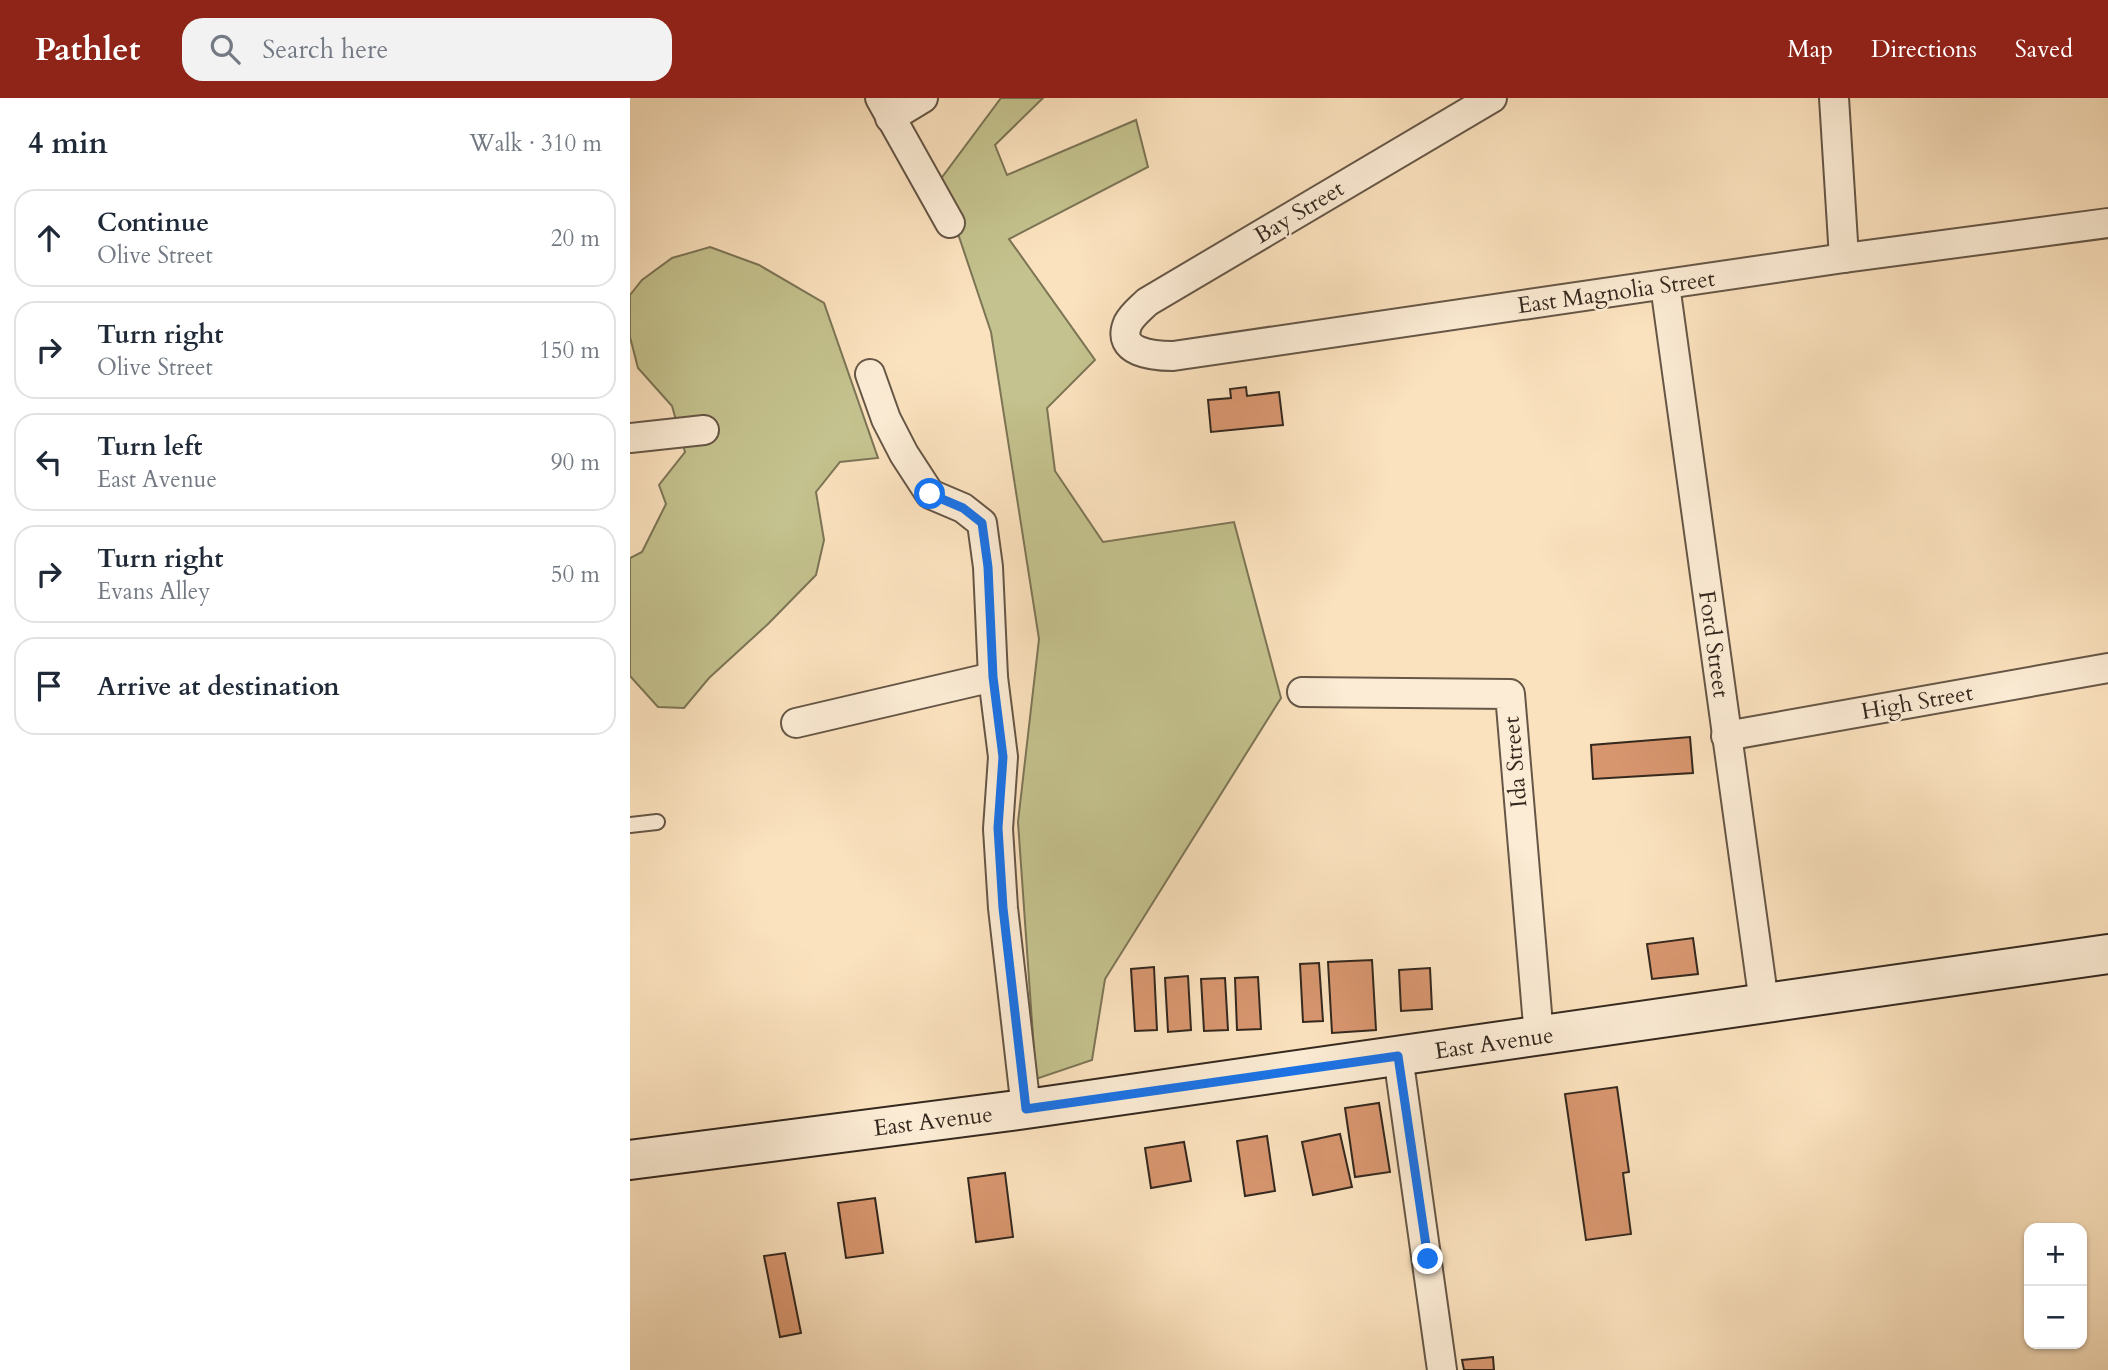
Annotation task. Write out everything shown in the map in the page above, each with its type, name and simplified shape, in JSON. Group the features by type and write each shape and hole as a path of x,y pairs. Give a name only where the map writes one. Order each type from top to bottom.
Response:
{"street":[{"path":"923,98 885,108 950,223"},
{"name":"Bay Street","path":"1128,342 1126,330 1129,321 1147,302 1492,98"},
{"path":"1834,98 1844,258"},
{"name":"East Magnolia Street","path":"1128,342 1141,354 1173,356 1844,258 2108,223"},
{"name":"Ford Street","path":"1665,285 1764,1003"},
{"path":"870,374 886,419 904,454 930,494 963,508 982,523 988,567 993,677 1003,757 998,828 1002,895 1026,1109"},
{"path":"630,438 704,430"},
{"name":"High Street","path":"1726,736 2108,668"},
{"path":"796,723 993,677"},
{"name":"Ida Street","path":"1302,692 1510,694 1539,1037"},
{"name":"East Avenue","path":"630,1160 1026,1109 2108,954"},
{"path":"1398,1056 1442,1370"}],"lane":[{"path":"630,825 657,822"}],"shaded area":[{"path":"1001,98 1043,98 995,145 1007,175 1136,120 1148,167 1009,239 1095,360 1047,408 1055,471 1103,542 1234,522 1281,698 1105,979 1092,1060 1036,1079 1018,822 1039,639 991,332 940,180"},
{"path":"710,247 759,265 824,303 878,458 840,462 816,492 824,540 816,575 709,678 684,708 658,707 630,676 630,558 642,552 666,504 659,485 685,452 672,406 638,368 630,337 630,295 642,280 672,258"}],"building":[{"path":"1246,387 1247,396 1279,392 1283,425 1211,432 1208,400 1231,398 1230,389"},
{"path":"1690,737 1693,773 1593,779 1591,745"},
{"path":"1693,938 1698,974 1652,979 1647,944"},
{"path":"1372,960 1376,1030 1332,1033 1328,962"},
{"path":"1319,963 1323,1021 1303,1022 1300,964"},
{"path":"1154,967 1157,1030 1135,1031 1131,969"},
{"path":"1430,968 1432,1009 1401,1011 1399,970"},
{"path":"1188,976 1191,1030 1168,1032 1165,978"},
{"path":"1258,977 1261,1029 1237,1030 1235,978"},
{"path":"1225,978 1228,1030 1204,1031 1201,979"},
{"path":"1617,1087 1629,1172 1623,1173 1631,1234 1586,1240 1565,1094"},
{"path":"1379,1103 1390,1172 1355,1177 1345,1108"},
{"path":"1340,1134 1352,1187 1313,1195 1302,1142"},
{"path":"1267,1136 1275,1191 1245,1196 1237,1141"},
{"path":"1184,1142 1191,1181 1151,1188 1145,1148"},
{"path":"1005,1173 1013,1237 976,1242 968,1178"},
{"path":"875,1198 883,1253 846,1258 838,1203"},
{"path":"785,1253 801,1333 780,1337 764,1256"},
{"path":"1493,1357 1494,1370 1464,1370 1462,1360"}],"route":[{"path":"930,494 963,508 982,523 988,567 993,677 1003,757 998,828 1003,908 1026,1109 1398,1056 1428,1259"}]}
